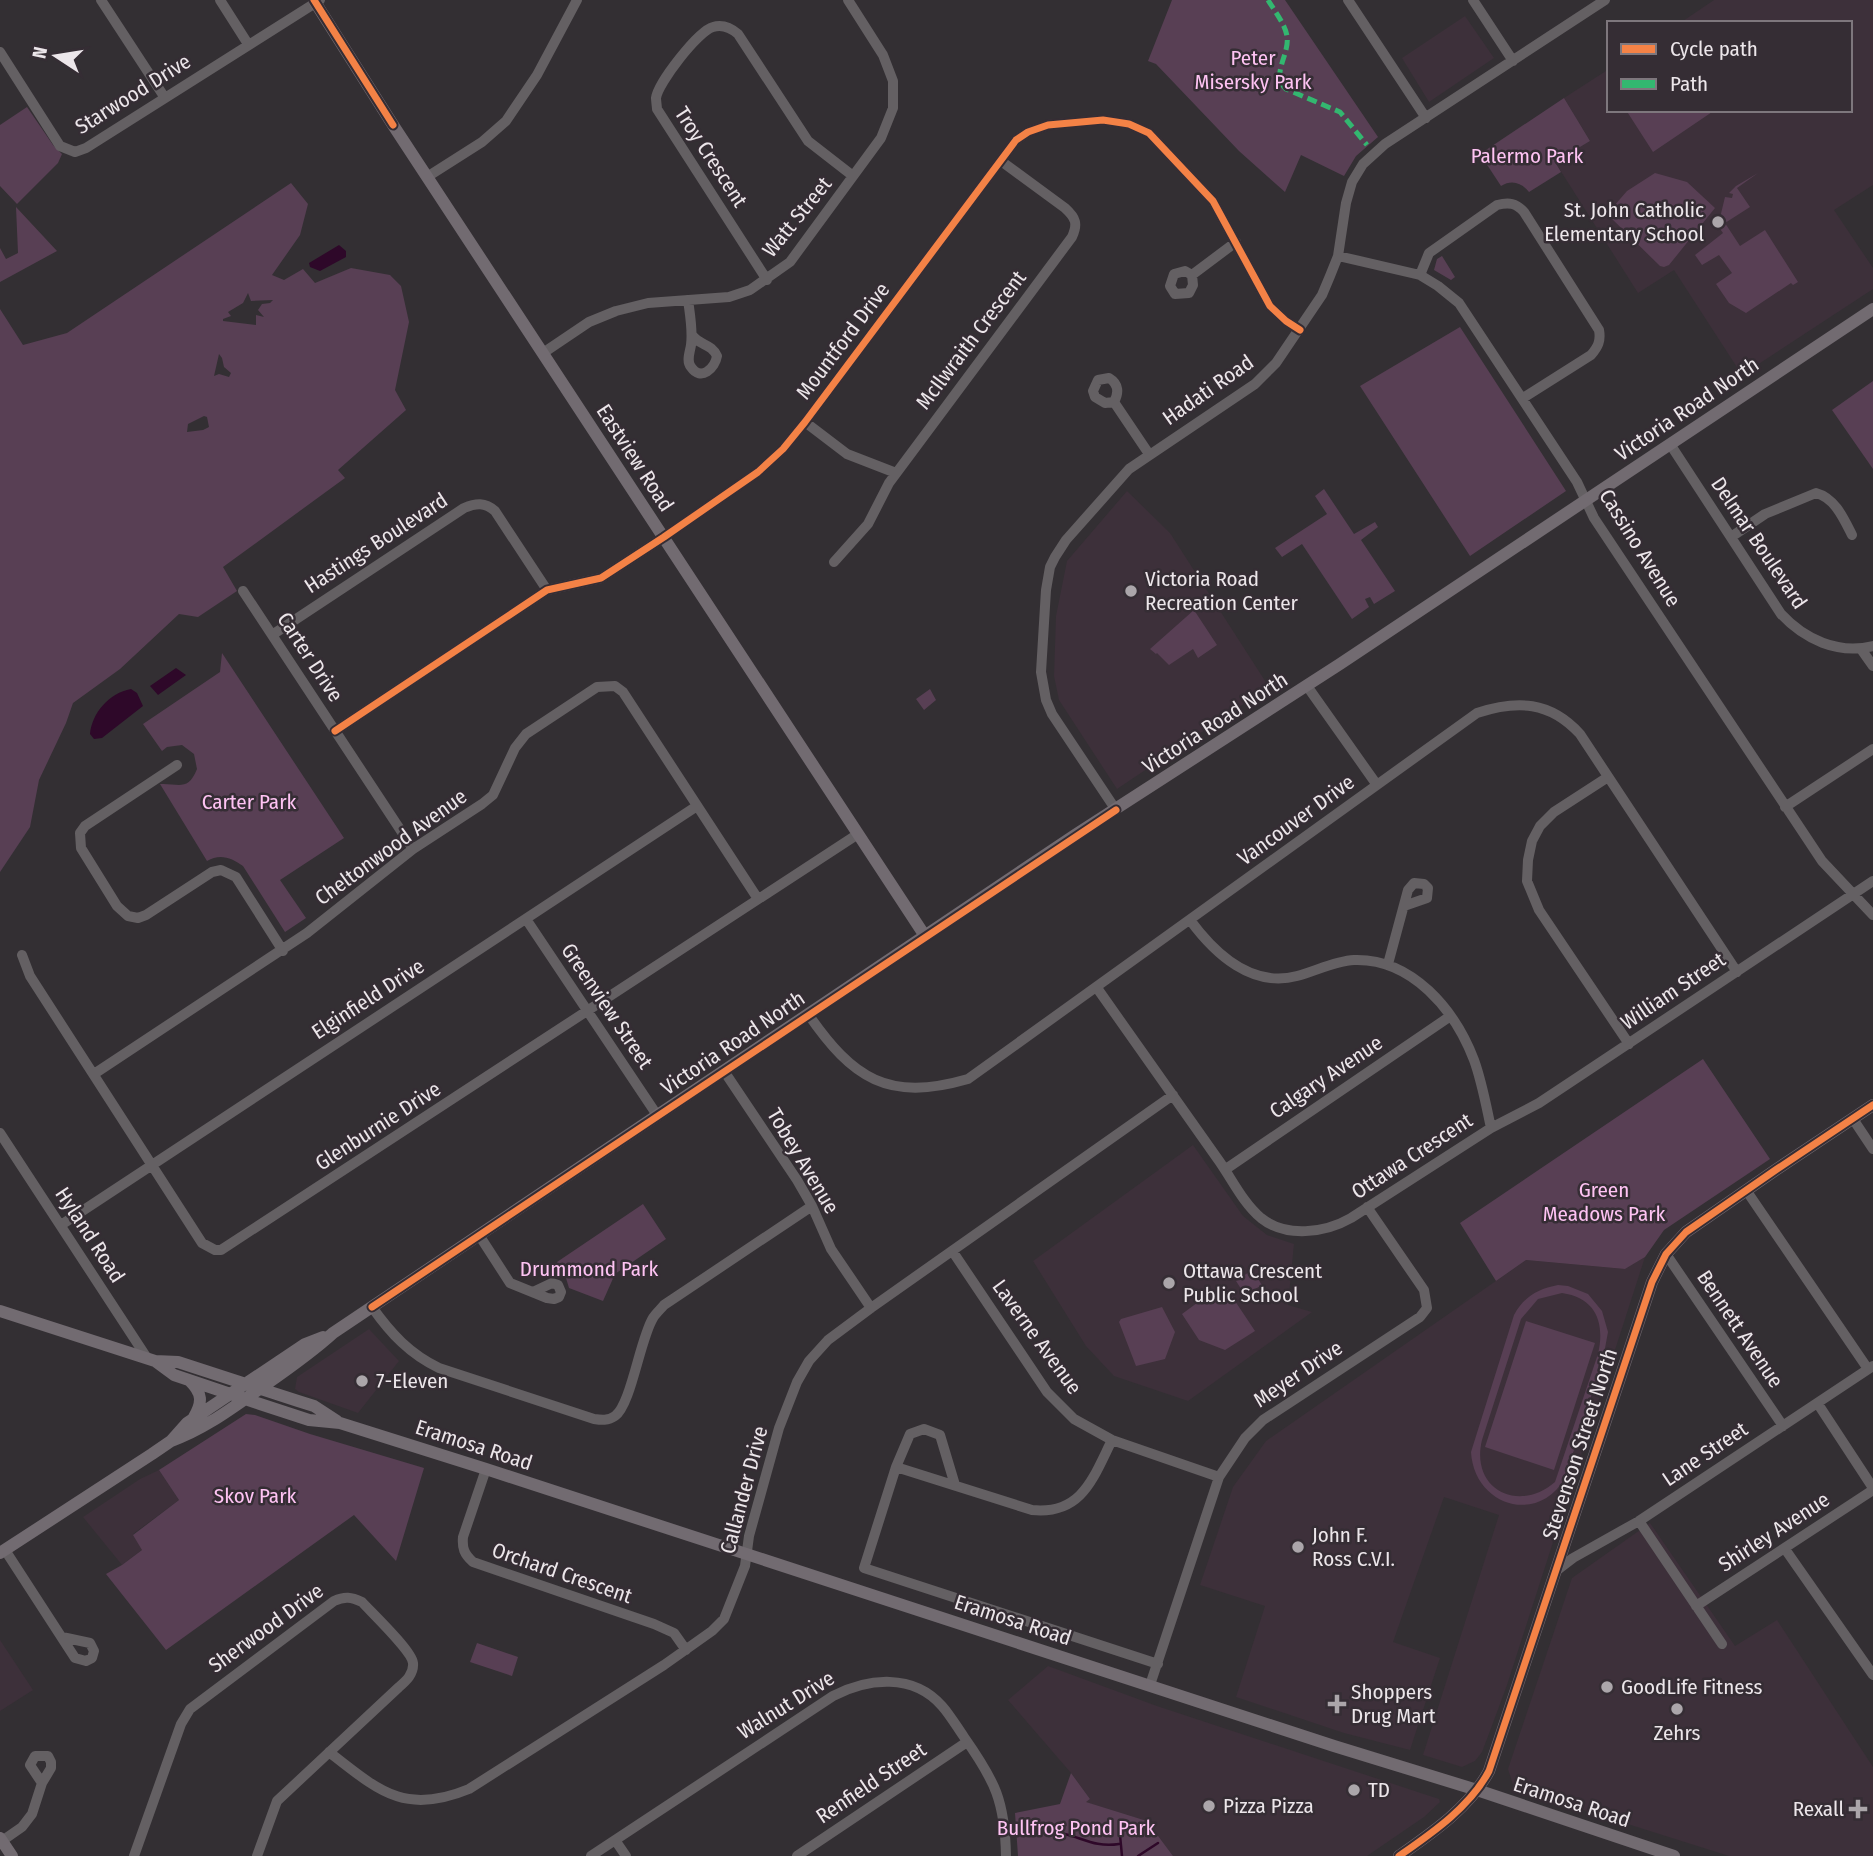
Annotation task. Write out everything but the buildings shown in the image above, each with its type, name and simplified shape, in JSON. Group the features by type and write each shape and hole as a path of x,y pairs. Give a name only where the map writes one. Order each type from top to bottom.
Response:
{"main road":[{"name":"Eastview Road","path":"316,1 427,177 925,936"},
{"name":"Victoria Road North","path":"171,1441 193,1418 244,1384 305,1344 333,1332 372,1307 925,936 1307,686 1873,309"},
{"name":"Stevenson Street North","path":"1399,1856 1438,1829 1476,1790 1489,1771 1652,1282 1666,1254 1686,1233 1873,1105"},
{"name":"Eramosa Road","path":"2,1313 151,1359 178,1362 314,1406 340,1423"},
{"name":"Victoria Road North","path":"2,1551 171,1441 193,1433 245,1399 310,1354 333,1332"},
{"name":"Eramosa Road","path":"151,1359 174,1375 229,1394 309,1420 340,1423 486,1469 1670,1855"},
{"path":"291,1367 287,1384 290,1393 298,1401"},
{"path":"190,1380 198,1389 201,1401 193,1418"},
{"path":"1,1839 12,1856"}],"street":[{"path":"101,0 164,99"},
{"path":"220,0 248,44"},
{"path":"427,177 482,142 506,121 537,75 577,0"},
{"name":"Watt Street","path":"543,353 589,322 616,311 648,303 729,297 750,290 790,262 881,138 893,108 893,85 883,55 848,0"},
{"path":"1348,0 1426,118"},
{"path":"1473,0 1513,61"},
{"name":"Hadati Road","path":"1116,810 1052,714 1046,700 1041,672 1050,566 1066,540 1129,469 1265,376 1300,330 1322,295 1338,256 1352,182 1363,164 1385,144 1605,0"},
{"name":"Starwood Drive","path":"0,52 60,146 70,151 86,148 316,1"},
{"name":"Troy Crescent","path":"767,280 657,109 659,89 702,32 724,26 738,34 808,141 853,176"},
{"name":"Mountford Drive","path":"335,731 547,590 601,578 758,472 783,449 805,422 1016,140 1038,128 1103,120 1129,124 1149,133 1206,191 1270,306 1300,330"},
{"name":"McIlwraith Crescent","path":"834,562 868,523 882,492 1072,237 1076,228 1075,217 1001,160"},
{"path":"1420,275 1429,253 1497,205 1519,205 1599,330 1600,338 1598,347 1591,355 1523,398"},
{"path":"1192,275 1236,242"},
{"name":"Cassino Avenue","path":"1338,256 1420,275 1459,303 1577,482 1594,518 1785,807 1822,861 1873,915"},
{"path":"688,300 692,335"},
{"path":"1114,402 1149,454"},
{"path":"805,422 847,454 896,473"},
{"name":"Delmar Boulevard","path":"1670,444 1781,614 1795,629 1824,644 1867,647"},
{"path":"1731,537 1765,514 1816,494 1824,495 1830,501 1852,535"},
{"name":"Hastings Boulevard","path":"272,635 474,504 489,506 495,511 547,590"},
{"name":"Carter Drive","path":"243,592 413,849"},
{"path":"1867,647 1873,666"},
{"name":"Cheltonwood Avenue","path":"94,1074 283,951 413,849 482,804 493,794 515,748 526,734 597,687 615,686 623,692 758,899"},
{"path":"1307,686 1377,785"},
{"name":"Vancouver Drive","path":"808,1014 829,1045 864,1075 902,1088 923,1089 939,1088 968,1079 1477,713 1501,705 1542,708 1571,724 1737,972"},
{"path":"1785,807 1873,749"},
{"path":"177,765 85,826 80,833 81,848 122,912 138,918 212,872 221,870 236,877 283,951"},
{"path":"1608,776 1554,812 1540,826 1532,841 1527,881 1539,909 1629,1044"},
{"name":"Elginfield Drive","path":"61,1225 696,806"},
{"name":"Glenburnie Drive","path":"22,954 30,976 202,1243 215,1251 228,1248 858,834"},
{"name":"William Street","path":"1491,1128 1539,1103 1873,881"},
{"path":"1388,964 1404,905"},
{"name":"Greenview Street","path":"526,919 657,1115"},
{"name":"Ottawa Crescent","path":"1097,988 1226,1170 1247,1204 1262,1219 1284,1228 1320,1231 1340,1225 1491,1128 1474,1059 1449,1017 1427,988 1402,970 1388,964 1354,960 1294,977 1261,976 1234,965 1218,952 1190,920"},
{"name":"Calgary Avenue","path":"1226,1170 1449,1017"},
{"name":"Tobey Avenue","path":"724,1071 812,1206 831,1249 872,1308"},
{"name":"Callander Drive","path":"329,1752 383,1792 405,1799 450,1797 469,1789 686,1650 724,1619 745,1566 746,1553 779,1428 797,1382 809,1361 828,1340 1172,1095"},
{"path":"1853,1119 1873,1149"},
{"name":"Hyland Road","path":"0,1133 151,1359"},
{"path":"1746,1190 1871,1368"},
{"path":"372,1307 403,1346 419,1359 594,1419 606,1420 617,1415 623,1403 653,1317 664,1306 812,1206"},
{"name":"Meyer Drive","path":"1150,1685 1219,1477 1245,1438 1263,1420 1420,1317 1427,1308 1424,1290 1367,1207"},
{"path":"479,1235 510,1283 533,1292"},
{"name":"Laverne Avenue","path":"953,1252 1047,1392 1074,1419 1112,1440 1219,1477"},
{"name":"Bennett Avenue","path":"1666,1254 1783,1426"},
{"name":"Lane Street","path":"1556,1572 1573,1558 1639,1521 1871,1368"},
{"path":"1818,1404 1873,1489"},
{"path":"955,1485 940,1435 931,1430 916,1430 910,1434 896,1467 864,1568 1157,1664"},
{"path":"896,1467 1042,1511 1063,1507 1080,1497 1088,1488 1112,1440"},
{"name":"Orchard Crescent","path":"486,1469 463,1537 466,1556 472,1562 654,1624 674,1633 686,1650"},
{"name":"Shirley Avenue","path":"1696,1606 1873,1489"},
{"path":"1639,1521 1722,1644"},
{"path":"1785,1549 1873,1675"},
{"path":"2,1551 62,1637"},
{"name":"Sherwood Drive","path":"134,1856 181,1724 190,1709 334,1601 343,1597 353,1598 362,1602 409,1653 413,1665 409,1677 277,1801 257,1856"},
{"name":"Walnut Drive","path":"591,1856 833,1696 865,1683 883,1681 900,1683 929,1695 943,1707 985,1768 999,1796 1005,1829 1006,1856"},
{"name":"Renfield Street","path":"797,1856 967,1742"},
{"path":"1,1839 22,1827 32,1814 43,1783"},
{"path":"615,1840 626,1856"}],"shaded area":[{"name":"St. John Catholic Elementary School","path":"1714,0 1873,0 1873,185 1834,210 1873,268 1873,289 1742,375 1674,270 1638,293 1555,162 1590,141 1564,98 1607,70 1607,112 1852,112 1852,21 1683,21"},
{"path":"1465,16 1494,58 1429,102 1402,58"},
{"path":"339,245 346,251 346,257 320,271 310,267 309,263"},
{"path":"1127,491 1170,533 1269,687 1117,789 1059,700 1054,676 1056,616 1067,561"},
{"path":"176,668 186,675 158,695 150,686"},
{"path":"131,689 137,693 143,706 102,738 94,739 90,734 91,726 103,705 123,691"},
{"name":"Ottawa Crescent Public School","path":"1193,1145 1243,1216 1267,1235 1294,1244 1288,1305 1312,1312 1188,1401 1114,1376 1086,1346 1033,1261"},
{"path":"1645,1257 1507,1685 1482,1752 1475,1761 1462,1767 1423,1755 1499,1515 1444,1497 1393,1642 1440,1658 1410,1750 1344,1733 1236,1697 1265,1606 1200,1585 1233,1487 1266,1441 1526,1260 1625,1269"},
{"path":"369,1329 399,1361 358,1413 295,1389 297,1377"},
{"path":"159,1470 179,1500 133,1534 143,1549 122,1565 83,1517 140,1479"},
{"path":"1650,1523 1735,1646 1777,1620 1873,1767 1873,1856 1729,1856 1514,1788 1508,1769 1572,1578"},
{"path":"0,1640 33,1690 0,1711"},
{"path":"1048,1666 1157,1706 1439,1799 1440,1802 1424,1817 1367,1856 1173,1856 1147,1821 1085,1802 1090,1799 1071,1773 1008,1700"}],"green space":[{"name":"Peter Misersky Park","path":"1172,0 1285,0 1378,137 1356,156 1344,176 1301,155 1285,192 1239,151 1156,64 1148,61"},
{"name":"Palermo Park","path":"1564,98 1590,141 1555,162 1561,172 1529,192 1516,183 1501,186 1480,154"},
{"path":"27,107 62,154 58,163 17,204 0,186 0,125"},
{"path":"1627,112 1712,112 1653,152"},
{"path":"1655,173 1687,182 1715,208 1669,265 1664,267 1607,214 1627,191"},
{"path":"1758,173 1737,188 1750,207 1725,223 1740,246 1765,230 1798,282 1793,285 1791,283 1746,313 1729,303 1716,284 1732,273 1719,255 1702,265 1695,255 1723,233 1718,226 1725,197 1732,198 1733,194 1729,193 1736,186"},
{"path":"291,183 308,204 300,235 272,275 284,280 303,269 315,283 351,268 390,275 401,286 409,322 395,390 406,410 338,470 345,478 223,567 237,591 198,617 179,614 120,669 73,703 39,780 30,827 0,872 0,309 23,345 67,333","holes":["248,293 251,301 273,300 262,304 258,310 264,317 256,315 256,325 223,321 231,316 228,312 243,303","219,354 224,367 231,373 229,377 219,374 214,376","204,416 207,417 209,427 187,432 188,424"]},
{"path":"16,207 57,251 0,282 0,248 6,259 18,253"},
{"path":"1442,256 1455,277 1451,280 1434,270 1437,259"},
{"path":"1460,327 1566,491 1470,556 1360,386"},
{"path":"1873,381 1873,469 1832,410"},
{"path":"1324,489 1354,534 1375,522 1378,527 1361,540 1395,591 1374,604 1370,597 1365,599 1369,607 1352,619 1302,544 1282,557 1275,548 1327,514 1315,496"},
{"path":"1194,610 1217,645 1198,658 1193,649 1169,665 1150,649"},
{"name":"Carter Park","path":"222,653 344,838 280,880 306,918 285,932 243,866 226,858 217,857 207,861 160,784 182,785 190,781 197,769 194,754 182,745 167,747 162,751 143,724 220,672"},
{"path":"930,689 936,700 924,710 916,699"},
{"name":"Green Meadows Park","path":"1703,1059 1770,1159 1664,1230 1645,1257 1625,1269 1526,1260 1496,1281 1460,1223"},
{"name":"Drummond Park","path":"643,1204 666,1239 615,1274 603,1301 569,1288 566,1278 556,1272 557,1262"},
{"path":"1252,1270 1262,1285 1245,1295 1236,1281"},
{"path":"1220,1286 1225,1286 1255,1331 1225,1350 1199,1340 1182,1314"},
{"path":"1568,1286 1588,1294 1602,1311 1608,1332 1603,1359 1565,1478 1553,1493 1539,1502 1524,1505 1509,1503 1495,1496 1483,1485 1475,1470 1471,1452 1514,1315 1527,1299 1550,1287","holes":["1562,1293 1583,1300 1596,1314 1600,1333 1598,1354 1555,1482 1526,1496 1512,1496 1490,1483 1483,1472 1480,1457 1482,1440 1521,1319 1538,1299"]},
{"path":"1162,1307 1175,1332 1165,1359 1136,1366 1119,1322 1121,1319"},
{"path":"1526,1321 1595,1343 1554,1470 1485,1447"},
{"name":"Skov Park","path":"246,1414 424,1468 396,1561 354,1515 166,1650 106,1574 142,1550 133,1535 179,1500 159,1470"},
{"path":"477,1643 518,1657 512,1676 470,1662"},
{"name":"Bullfrog Pond Park","path":"1071,1773 1090,1799 1086,1802 1147,1821 1173,1856 1018,1856 1015,1813 1060,1804"}],"waterway":[{"path":"1122,1856 1120,1835 1124,1821"},
{"path":"1046,1833 1065,1834 1099,1844 1119,1844"},
{"path":"1138,1856 1158,1843"}],"marked path":[{"path":"1268,0 1286,31 1286,50 1280,71 1286,89 1340,112 1367,145"}],"cycle path":[{"path":"314,0 393,125"},
{"path":"335,731 547,590 601,578 758,472 783,449 805,422 1016,140 1028,132 1048,125 1103,120 1129,124 1149,133 1213,201 1270,306 1300,330"},
{"path":"372,1307 1116,810"},
{"path":"1399,1856 1461,1808 1489,1771 1652,1282 1666,1254 1686,1232 1873,1105"}],"place":[{"name":"St. John Catholic Elementary School","path":"1718,222"},
{"name":"Victoria Road Recreation Center","path":"1131,591"},
{"name":"Ottawa Crescent Public School","path":"1169,1283"},
{"name":"7-Eleven","path":"362,1381"},
{"name":"John F. Ross C.V.I.","path":"1298,1547"},
{"name":"GoodLife Fitness","path":"1607,1687"},
{"name":"Shoppers Drug Mart","path":"1337,1704"},
{"name":"Zehrs","path":"1677,1709"},
{"name":"TD","path":"1354,1790"},
{"name":"Pizza Pizza","path":"1209,1806"},
{"name":"Rexall","path":"1858,1809"}]}
